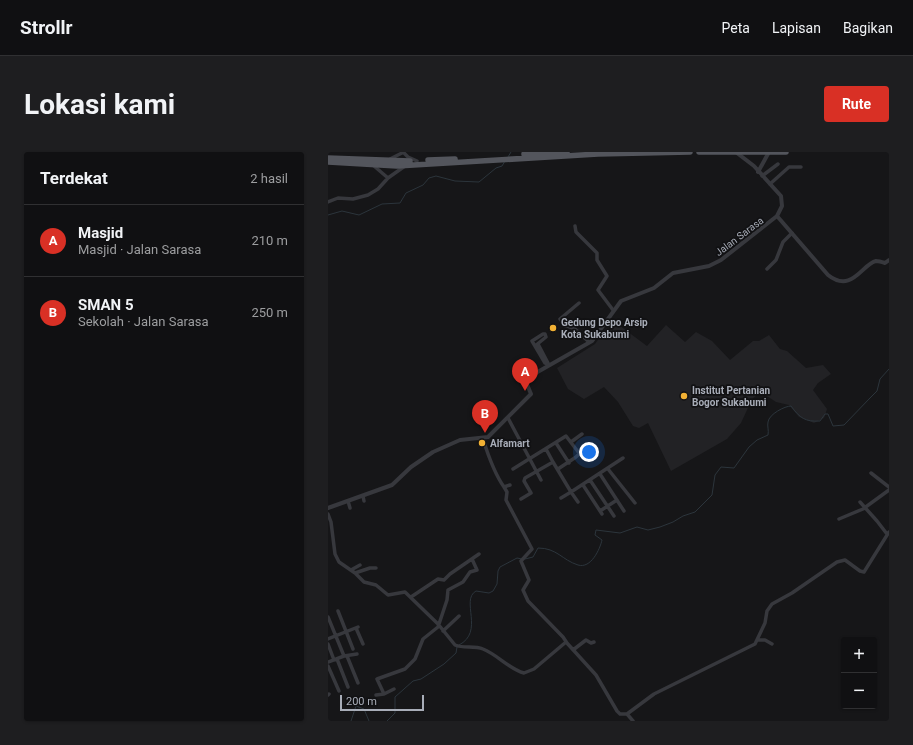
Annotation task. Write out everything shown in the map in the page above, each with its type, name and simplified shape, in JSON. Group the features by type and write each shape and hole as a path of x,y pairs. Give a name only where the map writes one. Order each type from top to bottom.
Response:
{"main road":[{"path":"328,158 386,162 568,152"},
{"path":"328,162 372,165 406,165 586,153 690,152"},
{"path":"699,152 786,152"}],"street":[{"path":"392,152 394,157"},
{"path":"386,162 404,152 410,158 417,161"},
{"path":"737,152 770,184 782,199 782,206 776,216 828,275 834,279 842,280 854,278 873,262 879,261 885,263 889,260"},
{"path":"758,172 769,152"},
{"path":"762,176 778,164"},
{"path":"372,165 388,178"},
{"path":"329,199 341,197 356,199 368,195 378,189 388,178 406,165"},
{"path":"770,184 789,167 801,167"},
{"name":"Jalan Sarasa","path":"482,439 491,436 531,394 526,379 589,342 597,335 613,310 621,301 651,290 672,273 704,267 717,262 776,216"},
{"path":"575,226 576,232 597,253 596,258 608,276 598,290 613,310"},
{"path":"767,269 776,260 784,242 792,233"},
{"path":"580,303 560,319 565,326 574,328 589,342"},
{"path":"536,345 549,365"},
{"path":"508,418 541,480"},
{"path":"571,442 582,434"},
{"path":"513,469 566,436 579,454"},
{"path":"328,508 348,501 364,499 396,482 411,468 433,452 464,439 482,439 492,464 507,492 506,500 532,549 521,561 529,580 523,590 525,596 596,675 620,714 627,714 654,694 755,644 765,623 767,611 772,604 792,593 841,560 845,560 860,571 864,572 887,534"},
{"path":"556,443 569,463"},
{"path":"558,469 569,463 587,446"},
{"path":"546,449 578,502"},
{"path":"561,498 623,458"},
{"path":"521,499 531,493 524,479 553,462"},
{"path":"608,469 635,503"},
{"path":"839,520 852,515 865,507 889,488 871,473"},
{"path":"600,474 624,512"},
{"path":"590,480 614,516"},
{"path":"504,487 510,485"},
{"path":"583,485 601,513 616,500"},
{"path":"348,501 350,508"},
{"path":"860,502 887,534 889,542"},
{"path":"328,514 331,522 333,545 336,557 341,564 351,570 364,582 376,586 388,595 404,591 438,624 457,646 485,649 513,668 524,673 534,668 567,643"},
{"path":"410,597 438,578 444,580 450,574 479,554"},
{"path":"384,694 377,679 407,667 415,659 423,639 437,628 447,600 448,590 463,582 470,572 477,570 472,559"},
{"path":"351,570 360,565"},
{"path":"355,574 370,568 376,568"},
{"path":"338,611 353,649"},
{"path":"443,631 459,616"},
{"path":"328,617 358,683"},
{"path":"328,639 357,627 363,644"},
{"path":"573,650 586,640 591,643 594,642"},
{"path":"758,640 765,640 772,644"},
{"path":"328,644 348,687"},
{"path":"328,662 357,654"},
{"path":"328,666 338,691"},
{"path":"376,695 384,694 394,689"},
{"path":"627,714 633,721"}],"shaded area":[{"name":"Institut Pertanian Bogor Sukabumi","path":"612,320 647,346 666,325 685,342 696,332 712,341 730,360 753,341 759,341 769,335 780,349 787,351 806,368 823,365 831,374 818,383 813,390 827,409 824,418 814,423 799,417 789,405 776,402 761,392 752,399 741,423 727,439 671,471 648,423 639,428 633,426 618,402 604,387 584,399 568,389 557,368 595,344"}],"waterway":[{"path":"508,157 511,152"},
{"path":"328,215 342,211 359,215 382,204 400,203 406,193 423,185 429,178 436,176 455,181 479,182 496,168 502,166 505,161"},
{"path":"525,559 533,557 538,548 555,552 572,563 578,565 587,564 597,553 601,544 602,540 595,535 596,530 620,533 637,527 648,530 660,527 695,512 712,495 715,475 721,467 734,468 749,447 757,440 768,435 768,422 774,413 791,406 797,414 807,420 820,421 825,414 828,414 833,426 844,425 877,391 880,379 889,369"},
{"path":"459,645 467,639 472,625 470,601 472,595 476,591 489,593 493,591 497,584 498,571 500,567 517,558 522,559"},
{"path":"387,721 395,713 395,697 413,681 421,679 444,664 456,653 457,647"},
{"path":"351,721 356,706 364,709 369,721"}],"place":[{"name":"Gedung Depo Arsip Kota Sukabumi","path":"553,328"},
{"name":"Masjid","path":"525,391"},
{"name":"Institut Pertanian Bogor Sukabumi","path":"684,396"},
{"name":"SMAN 5","path":"485,433"},
{"name":"Alfamart","path":"482,443"}]}
